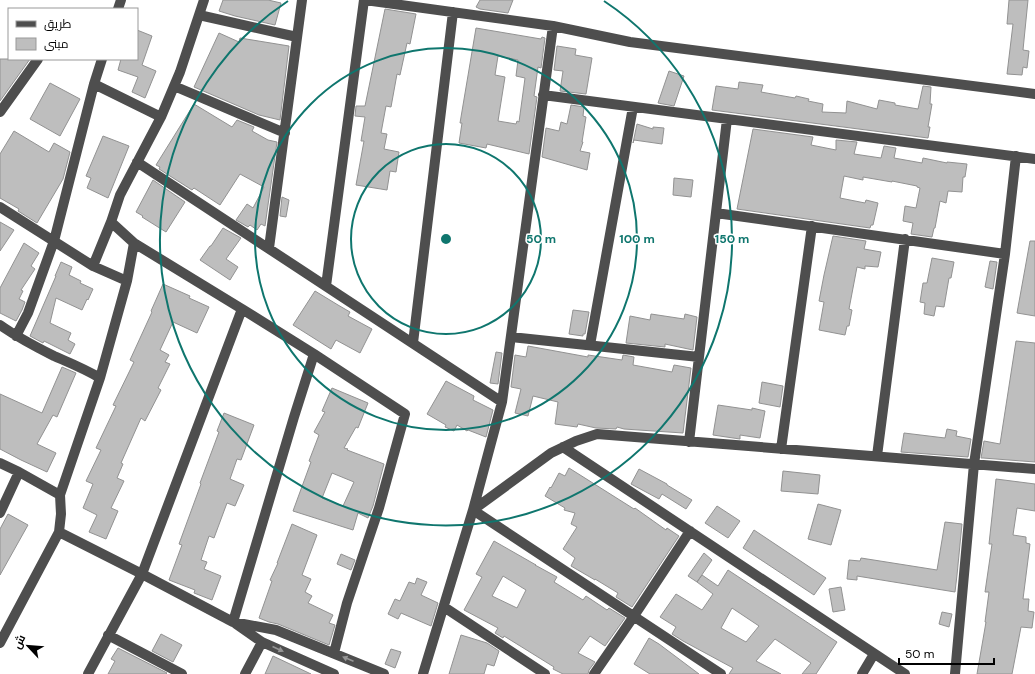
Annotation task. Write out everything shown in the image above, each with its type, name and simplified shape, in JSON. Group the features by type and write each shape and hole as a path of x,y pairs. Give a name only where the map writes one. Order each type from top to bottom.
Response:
{"street":[{"path":"93,266 120,195 161,117 180,72 204,0"},
{"path":"269,248 302,0"},
{"path":"326,286 364,0 553,26 630,42 1035,94"},
{"path":"413,343 453,12"},
{"path":"199,15 297,37"},
{"path":"423,674 473,510 502,402 553,26"},
{"path":"0,112 37,60"},
{"path":"16,336 28,313 54,241 94,84 102,60"},
{"path":"94,84 161,117"},
{"path":"174,86 285,133"},
{"path":"544,95 1035,159"},
{"path":"590,345 633,107"},
{"path":"689,442 726,119"},
{"path":"955,674 974,464 1005,254 1016,156"},
{"path":"137,162 502,402"},
{"path":"0,207 93,266 126,281"},
{"path":"716,213 1005,254"},
{"path":"111,222 134,243 314,354 405,414 379,508 348,603 334,653"},
{"path":"781,449 812,226"},
{"path":"877,456 905,239"},
{"path":"0,643 59,532 60,495 100,378 126,281 134,243"},
{"path":"88,674 142,574 242,309"},
{"path":"0,325 16,336 55,356 90,371 100,378"},
{"path":"511,337 699,357"},
{"path":"233,622 314,354"},
{"path":"473,510 551,453 576,440 597,434 1035,468"},
{"path":"564,447 905,674"},
{"path":"0,463 60,495"},
{"path":"0,512 19,472"},
{"path":"473,510 721,674"},
{"path":"594,674 690,531"},
{"path":"59,532 233,622 262,642 334,674"},
{"path":"444,607 545,674"},
{"path":"233,622 276,630 384,674"},
{"path":"108,635 182,674"},
{"path":"245,674 262,642"},
{"path":"862,674 874,654"}],"building":[{"path":"223,0 268,0 281,3 275,25 219,11"},
{"path":"480,0 513,0 508,13 480,9 476,7"},
{"path":"1009,0 1028,0 1023,50 1029,51 1027,68 1023,67 1022,75 1007,74 1013,24 1007,24"},
{"path":"385,9 416,14 410,44 407,43 400,75 397,74 391,107 386,106 381,133 387,134 384,149 399,152 396,172 390,171 387,190 356,185 364,141 361,141 365,117 355,116 356,106 365,106"},
{"path":"476,28 541,39 542,37 545,38 541,68 538,67 534,96 537,97 529,154 487,144 486,148 459,143 462,123 460,123","holes":["498,56 518,60 516,76 525,78 519,122 517,121 516,124 498,121 505,77 495,75"]},
{"path":"138,30 152,36 142,65 156,71 145,98 132,92 138,77 118,70 121,60 138,60"},
{"path":"219,33 239,42 240,38 289,46 280,120 259,115 194,87"},
{"path":"557,46 576,49 575,55 592,58 586,94 560,91 563,71 554,70"},
{"path":"0,59 29,60 0,101"},
{"path":"669,71 684,76 674,106 658,103"},
{"path":"739,82 763,85 761,92 795,98 796,96 809,99 808,101 823,104 822,112 846,113 847,101 877,109 879,100 895,103 895,105 918,109 923,86 931,87 930,104 932,104 928,127 930,127 928,138 712,110 716,86 738,89"},
{"path":"50,83 80,99 60,136 30,119"},
{"path":"194,104 232,127 237,120 254,127 252,131 268,140 277,142 265,226 261,224 257,230 250,225 248,227 236,220 247,204 253,208 264,187 240,174 220,205 194,188 192,190 159,169 160,167 156,165"},
{"path":"571,105 584,107 583,116 586,117 583,142 580,151 590,153 587,170 542,157 546,128 559,131 561,122 567,124"},
{"path":"637,124 653,129 653,127 664,128 662,144 634,140 633,143"},
{"path":"753,129 813,137 811,145 836,150 836,140 857,142 854,154 881,158 884,146 896,148 894,158 922,163 923,158 947,163 967,164 965,177 963,177 962,192 948,191 946,203 940,201 932,237 911,234 913,223 903,221 905,206 916,208 920,188 917,186 892,181 863,177 863,180 844,176 840,198 865,203 866,200 878,203 873,225 871,225 870,228 737,209"},
{"path":"14,131 49,152 54,143 70,152 63,179 37,223 18,211 19,209 0,198 0,154"},
{"path":"103,136 129,146 108,198 87,188 91,178 86,176"},
{"path":"674,178 693,180 691,197 673,195"},
{"path":"153,180 185,202 166,232 136,212"},
{"path":"282,197 289,200 286,217 280,216"},
{"path":"0,222 14,230 0,251"},
{"path":"223,228 241,238 226,259 238,267 230,280 200,260"},
{"path":"833,236 866,241 864,249 881,252 878,267 865,266 865,269 857,267 849,309 852,310 849,326 847,326 845,335 819,330 824,302 819,301"},
{"path":"1030,241 1035,241 1035,316 1017,313"},
{"path":"24,243 39,253 31,266 35,269 21,290 23,291 19,299 25,302 16,321 0,313 0,288"},
{"path":"932,258 954,262 951,278 949,278 944,307 936,306 934,316 924,314 925,303 920,302 923,283 927,283"},
{"path":"990,261 997,262 993,289 985,287"},
{"path":"61,262 72,267 69,275 81,281 80,283 93,289 82,310 56,298 50,323 71,333 68,340 75,344 70,354 30,336"},
{"path":"163,284 190,296 189,298 209,307 197,333 173,322 160,350 169,355 165,362 170,364 158,388 161,390 145,421 141,418 121,463 123,464 117,478 124,481 111,508 118,511 106,539 89,532 97,515 83,508 93,484 86,481 101,450 96,448 116,406 113,405 134,362 130,360"},
{"path":"315,291 350,312 348,316 372,329 360,353 336,340 331,349 293,325"},
{"path":"573,310 589,312 585,334 583,334 583,336 569,334"},
{"path":"651,314 684,319 685,314 697,317 693,350 665,344 665,347 626,343 630,316 650,320"},
{"path":"1016,341 1035,343 1035,462 981,458 984,441 1000,444"},
{"path":"528,346 588,357 588,355 622,360 623,355 634,357 633,365 672,372 674,365 691,368 683,433 624,429 617,427 616,429 596,428 578,424 577,427 555,424 558,402 533,396 528,416 515,413 521,389 511,387 515,355 526,357"},
{"path":"496,352 502,353 498,384 490,383"},
{"path":"62,367 76,373 57,417 53,415 37,444 56,453 47,472 0,449 0,394 42,413"},
{"path":"446,381 474,396 473,400 493,410 486,437 468,430 467,431 457,425 454,431 445,427 446,425 427,414"},
{"path":"762,382 783,386 780,407 759,403"},
{"path":"332,388 368,403 358,428 356,427 344,448 384,464 373,506 368,518 358,513 353,530 293,511 319,435 314,432 325,412 322,411","holes":["332,473 354,482 343,506 322,498"]},
{"path":"718,405 752,410 752,408 765,411 760,438 740,435 740,439 713,435"},
{"path":"224,413 254,425 241,460 237,459 230,479 244,485 235,506 227,503 214,538 209,536 201,560 207,562 204,569 221,576 212,600 194,593 195,590 169,580 182,545 179,544 219,432 217,431"},
{"path":"947,429 957,431 956,436 971,439 968,457 901,452 904,433 945,438"},
{"path":"569,468 634,509 635,508 666,530 667,528 679,536 632,607 616,597 618,593 571,566 575,558 563,549 577,527 571,524 575,513 564,510 565,508 545,496 559,473 565,476"},
{"path":"639,469 692,500 686,509 662,494 659,499 631,484"},
{"path":"783,471 820,475 818,494 781,491"},
{"path":"996,479 1035,484 1035,511 1017,508 1013,535 1026,537 1026,543 1030,544 1023,599 1029,599 1028,611 1034,612 1032,628 1021,627 1012,674 977,674 986,622 989,592 985,592 992,544 989,544"},
{"path":"818,504 841,510 831,545 808,539"},
{"path":"717,506 740,521 728,538 705,523"},
{"path":"8,514 28,525 0,575 0,529"},
{"path":"945,522 962,524 955,592 857,576 857,580 847,579 849,560 860,561 861,558 937,570"},
{"path":"292,524 317,535 302,575 311,579 305,592 312,596 308,603 333,615 329,623 335,625 329,645 278,624 259,618 272,581 270,580 278,563"},
{"path":"754,530 826,578 814,595 743,548"},
{"path":"494,541 557,577 554,582 583,600 586,596 607,610 609,608 625,618 605,646 590,636 578,653 595,662 588,674 563,674 553,669 554,667 504,636 503,638 495,633 498,628 464,610 482,577 476,574","holes":["503,576 526,590 517,608 492,596"]},
{"path":"704,553 712,560 697,582 688,576"},
{"path":"341,554 355,560 351,570 337,564"},
{"path":"728,570 837,642 816,674 802,674 811,663 775,639 756,661 781,674 729,674 733,668 672,634 676,627 660,617 676,594 702,610 713,594 697,582 702,575 718,586","holes":["732,608 759,626 746,642 721,628"]},
{"path":"417,578 427,582 421,595 438,603 431,626 401,613 398,619 388,614 395,599 400,601 409,582 415,584"},
{"path":"841,587 845,610 833,612 829,589"},
{"path":"942,612 952,614 949,627 939,624"},
{"path":"161,634 182,645 173,662 152,651"},
{"path":"461,635 487,643 499,651 494,666 487,664 484,674 449,674"},
{"path":"649,638 699,674 650,674 634,664"},
{"path":"118,648 167,673 108,674 115,661 111,659"},
{"path":"391,649 401,652 395,668 385,664"},
{"path":"273,656 311,674 265,674"}]}
